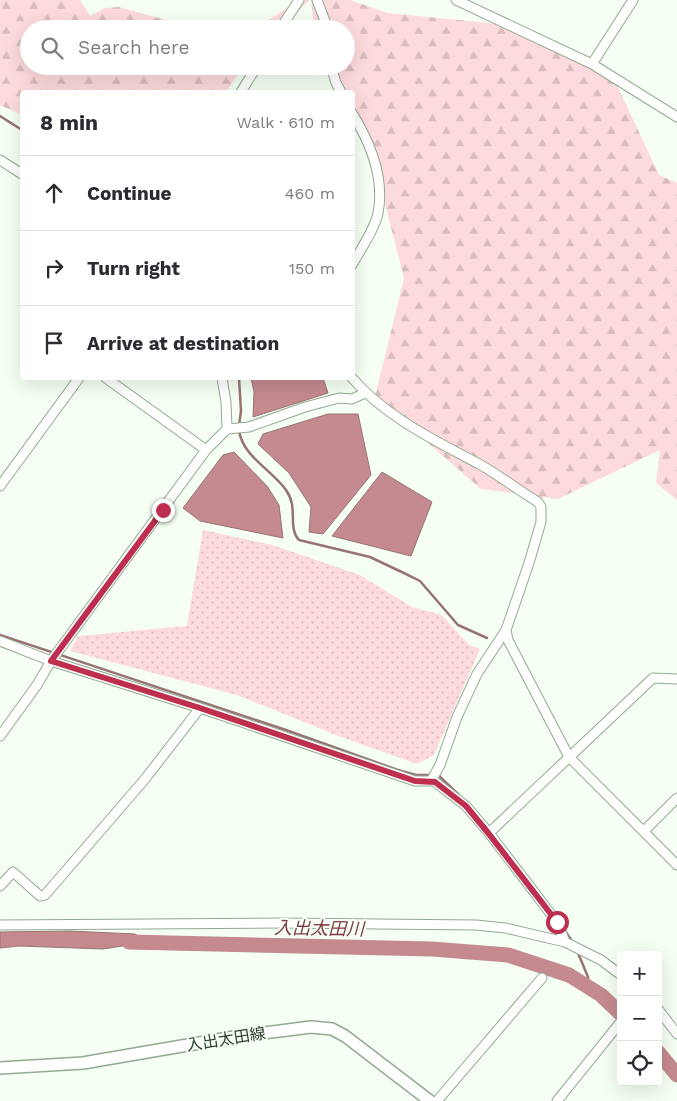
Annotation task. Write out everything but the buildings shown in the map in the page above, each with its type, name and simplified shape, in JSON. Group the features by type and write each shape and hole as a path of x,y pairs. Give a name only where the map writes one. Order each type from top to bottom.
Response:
{"main road":[{"name":"入出太田線","path":"0,1068 83,1063 240,1036 312,1027 332,1029 345,1036 430,1101"}],"street":[{"path":"286,20 299,0"},
{"path":"317,0 325,20"},
{"path":"592,64 633,0"},
{"path":"462,2 592,64 677,116"},
{"path":"242,90 251,75"},
{"path":"334,75 340,90"},
{"path":"355,117 365,134 376,166 379,190 378,212 375,221 355,259"},
{"path":"0,160 20,173"},
{"path":"0,486 77,380"},
{"path":"109,380 206,450"},
{"path":"222,380 226,402 227,429"},
{"path":"354,380 365,393 390,413 436,442 480,465 540,504 541,522 506,630 477,674 457,718 440,764 431,781"},
{"path":"0,736 37,685 51,661 206,450 227,429 249,427 305,406 339,398 352,398 365,393"},
{"path":"506,630 508,640 569,758 677,865"},
{"path":"0,641 51,661 200,708 415,781 435,782 466,806 489,834 557,922 565,942"},
{"path":"489,834 653,678 677,679"},
{"path":"0,886 13,872 40,896 45,895 145,779 200,708"},
{"path":"644,831 677,798"},
{"path":"0,925 279,923 476,925 505,928 565,942 601,960 617,972"},
{"path":"437,1101 542,978"},
{"path":"662,1014 677,1034"},
{"path":"557,1101 617,1026"}],"green space":[{"path":"0,0 80,0 90,16 105,8 119,7 166,20 20,20 20,75 238,75 227,90 20,90 20,114 0,105"},
{"path":"298,0 310,0 289,20 269,20"},
{"path":"311,0 350,0 388,13 521,26 617,85 659,175 677,183 677,500 656,483 660,450 558,499 481,489 375,397 404,278 373,157 355,121 355,90 339,90 331,75 355,75 355,20 313,20"},
{"path":"203,530 272,545 360,575 412,607 442,615 469,645 480,649 434,755 417,764 341,737 237,695 70,651 78,636 187,626"}],"shaded area":[{"path":"251,380 324,380 328,393 253,417 254,392"},
{"path":"328,414 358,414 371,475 323,534 309,532 311,507 289,473 258,444 263,434"},
{"path":"234,452 267,486 279,505 283,538 200,521 183,508 223,455"},
{"path":"382,472 432,502 411,556 332,536"},
{"path":"70,931 135,934 148,942 103,949 19,946 0,948 0,932"}],"waterway":[{"path":"0,116 20,129"},
{"path":"239,380 241,411 239,425"},
{"path":"239,430 241,439 251,455 280,483 290,497 294,529 299,540 370,557 420,581 458,625 487,638"},
{"path":"0,635 286,730 398,770 416,775 432,775"},
{"path":"438,775 459,795"},
{"path":"565,931 572,941"},
{"name":"入出太田川","path":"129,942 432,949 508,955 569,975 601,995 617,1010"},
{"path":"578,953 588,977 588,987"},
{"name":"入出太田川","path":"662,1057 677,1075"}],"route":[{"path":"163,510 51,661 200,708 415,781 435,782 466,806 557,922"}]}
